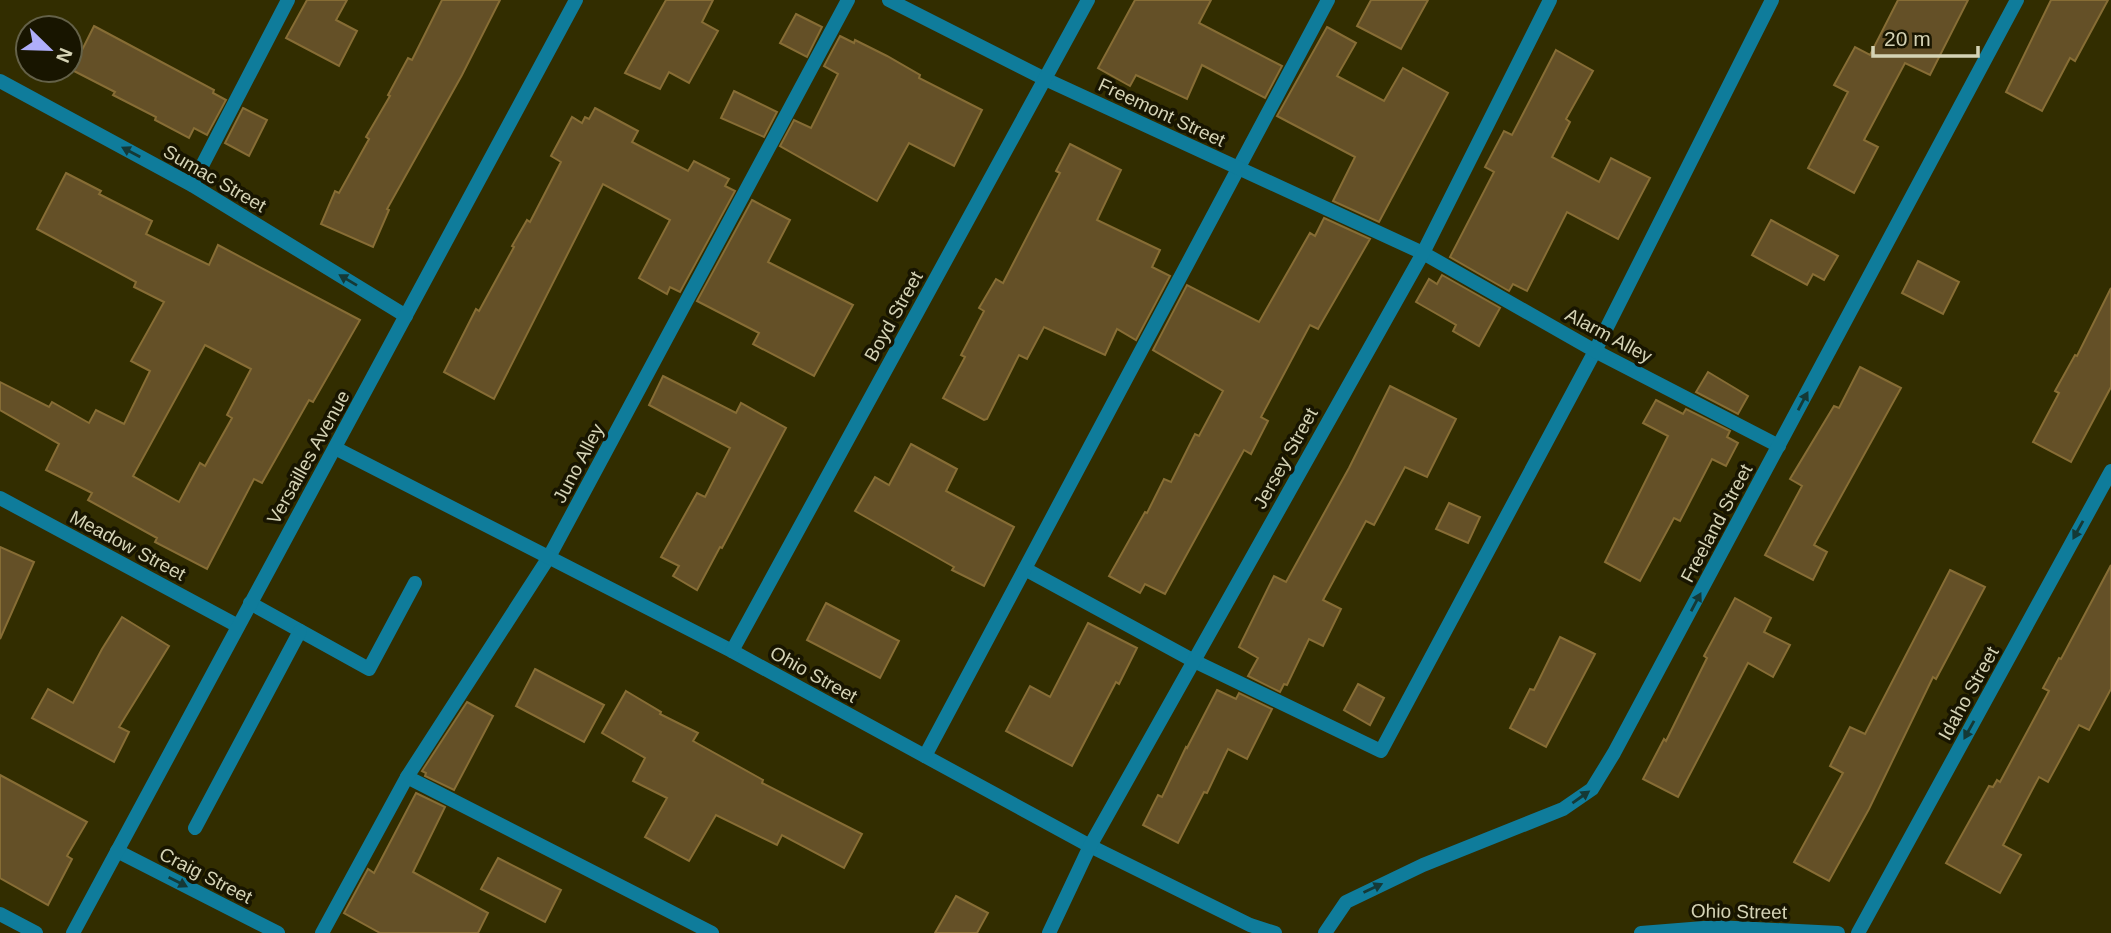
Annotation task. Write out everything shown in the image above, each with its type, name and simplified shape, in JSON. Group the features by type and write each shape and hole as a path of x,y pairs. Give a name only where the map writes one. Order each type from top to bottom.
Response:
{"street":[{"path":"192,185 288,0"},
{"name":"Versailles Avenue","path":"73,933 576,0"},
{"name":"Juno Alley","path":"322,933 407,777 549,557 848,0"},
{"name":"Freemont Street","path":"889,0 1045,79 1423,253"},
{"name":"Boyd Street","path":"732,651 1088,0"},
{"path":"925,756 1328,0"},
{"name":"Jersey Street","path":"1049,933 1090,846 1423,253 1550,0"},
{"path":"1025,569 1194,661 1381,751 1595,351 1772,0"},
{"name":"Freeland Street","path":"1325,933 1346,902 1423,865 1563,809 1592,789 1614,753 2017,0"},
{"name":"Sumac Street","path":"0,81 192,185 406,316"},
{"name":"Alarm Alley","path":"1423,253 1595,351 1779,446"},
{"name":"Ohio Street","path":"335,447 732,651 1090,846 1250,925 1275,933"},
{"name":"Idaho Street","path":"1858,933 2111,471"},
{"name":"Meadow Street","path":"0,498 239,626"},
{"path":"250,603 369,669 415,583"},
{"path":"195,828 300,631"},
{"path":"407,777 712,933"},
{"name":"Craig Street","path":"117,851 278,933"},
{"path":"0,914 36,933"},
{"name":"Ohio Street","path":"1641,933 1716,926 1838,933"}],"building":[{"path":"307,0 347,0 336,20 357,31 339,66 286,38"},
{"path":"442,0 500,0 462,75 387,209 389,210 373,247 321,224 335,191 339,193 369,139 366,137 390,96 388,95 408,58 412,60"},
{"path":"666,0 713,0 702,22 718,31 689,83 669,72 660,89 625,73"},
{"path":"1135,0 1211,0 1199,23 1282,66 1265,98 1202,65 1187,99 1136,75 1130,86 1098,68"},
{"path":"1371,0 1428,0 1401,49 1357,26"},
{"path":"1898,0 1968,0 1930,75 1905,63 1864,140 1878,147 1854,193 1808,168 1848,92 1834,85 1855,47 1870,55"},
{"path":"2051,0 2108,0 2075,61 2070,58 2042,111 2006,92"},
{"path":"796,14 822,27 807,57 780,43"},
{"path":"94,26 214,90 213,93 226,100 207,135 194,128 189,138 84,76 84,46"},
{"path":"1327,27 1356,43 1337,76 1384,101 1403,68 1448,93 1379,222 1333,201 1355,157 1277,116"},
{"path":"840,36 854,43 855,40 887,56 920,75 919,78 982,110 954,166 909,143 877,201 780,146 794,120 811,128 838,74 824,66"},
{"path":"1556,50 1593,71 1566,119 1570,122 1552,157 1599,182 1611,158 1650,178 1618,239 1567,212 1527,291 1513,284 1509,291 1450,257 1494,172 1485,167 1504,131 1512,135"},
{"path":"734,91 777,112 764,137 721,118"},
{"path":"243,108 267,120 249,156 225,143"},
{"path":"595,108 638,131 632,142 688,171 694,161 729,179 725,186 735,191 680,292 670,287 667,294 639,278 670,220 603,184 494,399 444,372 476,309 479,311 514,247 512,246 527,220 530,222 561,162 551,156 572,117 582,123 585,117 589,119"},
{"path":"1070,144 1121,170 1097,220 1160,250 1152,267 1170,276 1136,340 1117,329 1105,355 1044,327 1027,359 1019,355 987,419 984,420 943,398 965,357 961,355 984,311 979,308 996,279 1003,283 1060,173 1056,171"},
{"path":"66,173 101,191 99,194 152,221 146,234 209,265 218,245 360,320 313,402 309,400 262,483 254,479 207,569 155,542 157,538 88,500 92,493 46,470 59,444 0,410 0,382 49,407 52,402 89,423 96,410 124,424 150,371 131,361 164,302 134,287 136,282 37,229","holes":["205,345 251,369 227,415 232,418 205,466 200,463 179,502 133,476"]},
{"path":"752,200 790,220 768,262 853,305 814,376 753,344 759,333 697,301"},
{"path":"1324,218 1370,239 1318,329 1310,325 1261,417 1268,421 1251,454 1244,450 1165,594 1145,584 1140,593 1109,576 1164,479 1171,482 1195,434 1199,436 1223,391 1153,350 1187,285 1259,322 1310,233 1315,236"},
{"path":"1771,220 1838,256 1824,280 1813,274 1807,285 1752,255"},
{"path":"1918,261 1959,282 1943,314 1902,293"},
{"path":"1442,275 1500,308 1479,346 1453,331 1456,325 1416,302 1429,279 1437,284"},
{"path":"2111,288 2111,387 2071,462 2033,442 2059,393 2055,391 2075,355 2077,356"},
{"path":"1860,367 1901,388 1814,545 1827,552 1813,580 1765,555 1802,486 1790,479 1834,406 1839,408"},
{"path":"1708,372 1748,396 1738,414 1696,392"},
{"path":"663,376 736,413 741,403 786,428 697,590 673,576 679,566 661,557 697,493 705,497 730,448 649,405"},
{"path":"1390,386 1456,419 1427,477 1405,467 1374,525 1366,521 1323,600 1341,609 1323,646 1309,639 1287,685 1284,684 1280,692 1248,676 1258,658 1239,647 1274,576 1286,582 1349,468"},
{"path":"1656,400 1683,414 1686,409 1730,431 1727,437 1738,443 1726,466 1712,459 1680,521 1674,518 1640,581 1605,562 1668,436 1643,423"},
{"path":"911,444 957,469 946,491 1014,527 984,586 952,570 954,567 855,511 875,477 889,485"},
{"path":"1449,503 1480,517 1468,543 1436,529"},
{"path":"0,547 34,562 0,639"},
{"path":"2111,565 2111,689 2089,730 2079,725 2048,782 2039,777 2003,845 2021,855 2000,893 1946,863 1989,786 1993,787 1997,780 2000,782 2049,691 2043,688"},
{"path":"1950,570 1985,587 1936,679 1933,677 1869,809 1829,881 1794,862 1843,773 1830,766 1850,727 1865,734"},
{"path":"1735,598 1771,618 1764,632 1790,645 1773,677 1748,663 1678,797 1643,779 1664,739 1666,741 1707,658 1704,656"},
{"path":"826,603 899,641 880,678 807,640"},
{"path":"122,617 169,646 119,727 129,732 114,762 32,718 48,689 73,703"},
{"path":"1088,623 1137,648 1072,766 1006,731 1030,686 1050,697"},
{"path":"1560,637 1595,654 1546,747 1510,728 1530,689 1534,690"},
{"path":"535,669 604,705 584,742 516,706"},
{"path":"1358,684 1384,698 1370,725 1344,710"},
{"path":"1217,690 1236,699 1239,693 1272,709 1247,759 1228,749 1207,793 1204,792 1178,843 1143,825 1158,795 1162,797"},
{"path":"626,691 661,712 660,714 698,733 693,741 763,780 762,783 862,834 844,868 782,835 777,845 716,815 689,861 645,837 667,798 633,781 645,758 602,733"},
{"path":"467,702 493,716 454,790 425,776 426,773 422,771"},
{"path":"0,775 87,822 67,856 72,859 48,905 0,878"},
{"path":"416,793 445,807 413,872 488,913 478,933 380,933 344,913 368,869 374,873"},
{"path":"498,858 561,890 545,922 481,889"},
{"path":"956,896 988,913 977,933 935,933"}]}
